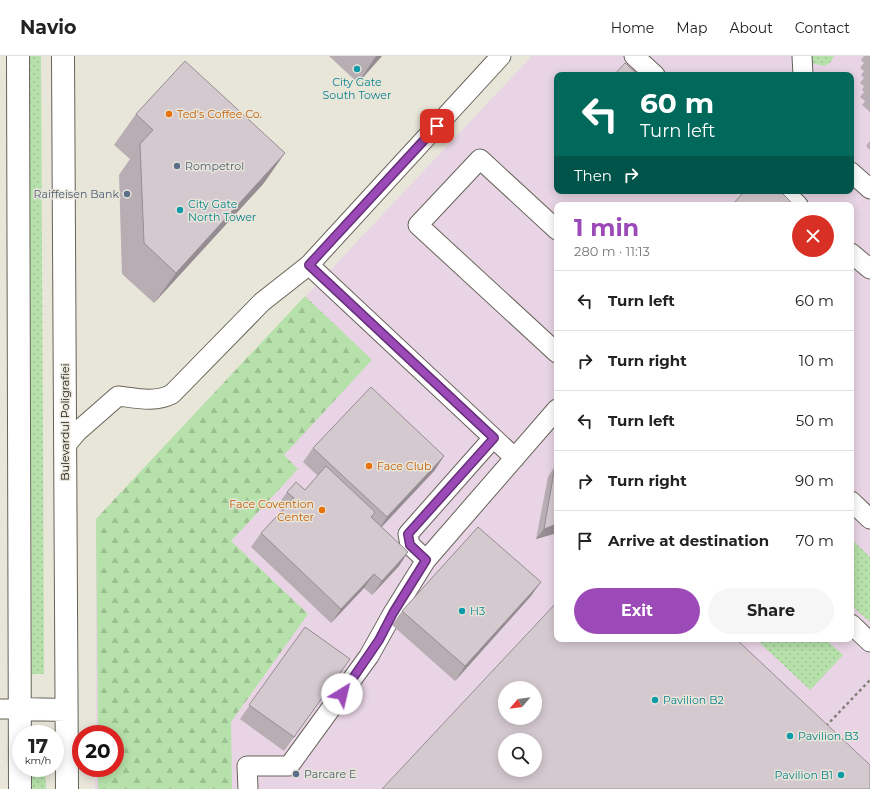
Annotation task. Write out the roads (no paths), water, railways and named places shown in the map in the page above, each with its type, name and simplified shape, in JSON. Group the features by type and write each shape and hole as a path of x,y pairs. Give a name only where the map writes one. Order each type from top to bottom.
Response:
{"main road":[{"path":"18,56 10,709 20,789"},
{"name":"Bulevardul Poligrafiei","path":"63,56 67,789"},
{"path":"10,709 66,710"}],"lane":[{"path":"66,446 78,431 118,396 152,400 160,399 172,394 262,302 309,265 501,56"},
{"path":"634,56 652,72"},
{"path":"802,56 803,72"},
{"path":"554,227 480,159 418,225 554,350"},
{"path":"854,175 870,188"},
{"path":"786,194 795,202"},
{"path":"854,256 870,269"},
{"path":"309,265 515,458"},
{"path":"248,789 248,766 289,766 369,656 393,613 426,560 554,413"},
{"path":"426,560 410,545 408,534 494,438"},
{"path":"854,504 870,519"},
{"path":"854,627 870,642"}],"place":[{"name":"City Gate South Tower","path":"357,69"},
{"name":"Ted's Coffee Co.","path":"169,114"},
{"name":"Rompetrol","path":"177,166"},
{"name":"Raiffeisen Bank","path":"127,194"},
{"name":"City Gate North Tower","path":"180,210"},
{"name":"Face Club","path":"369,466"},
{"name":"Face Covention Center","path":"322,510"},
{"name":"H3","path":"462,611"},
{"name":"Pavilion B2","path":"655,700"},
{"name":"Pavilion B3","path":"790,736"},
{"name":"Parcare E","path":"296,774"},
{"name":"Pavilion B1","path":"841,775"}]}
